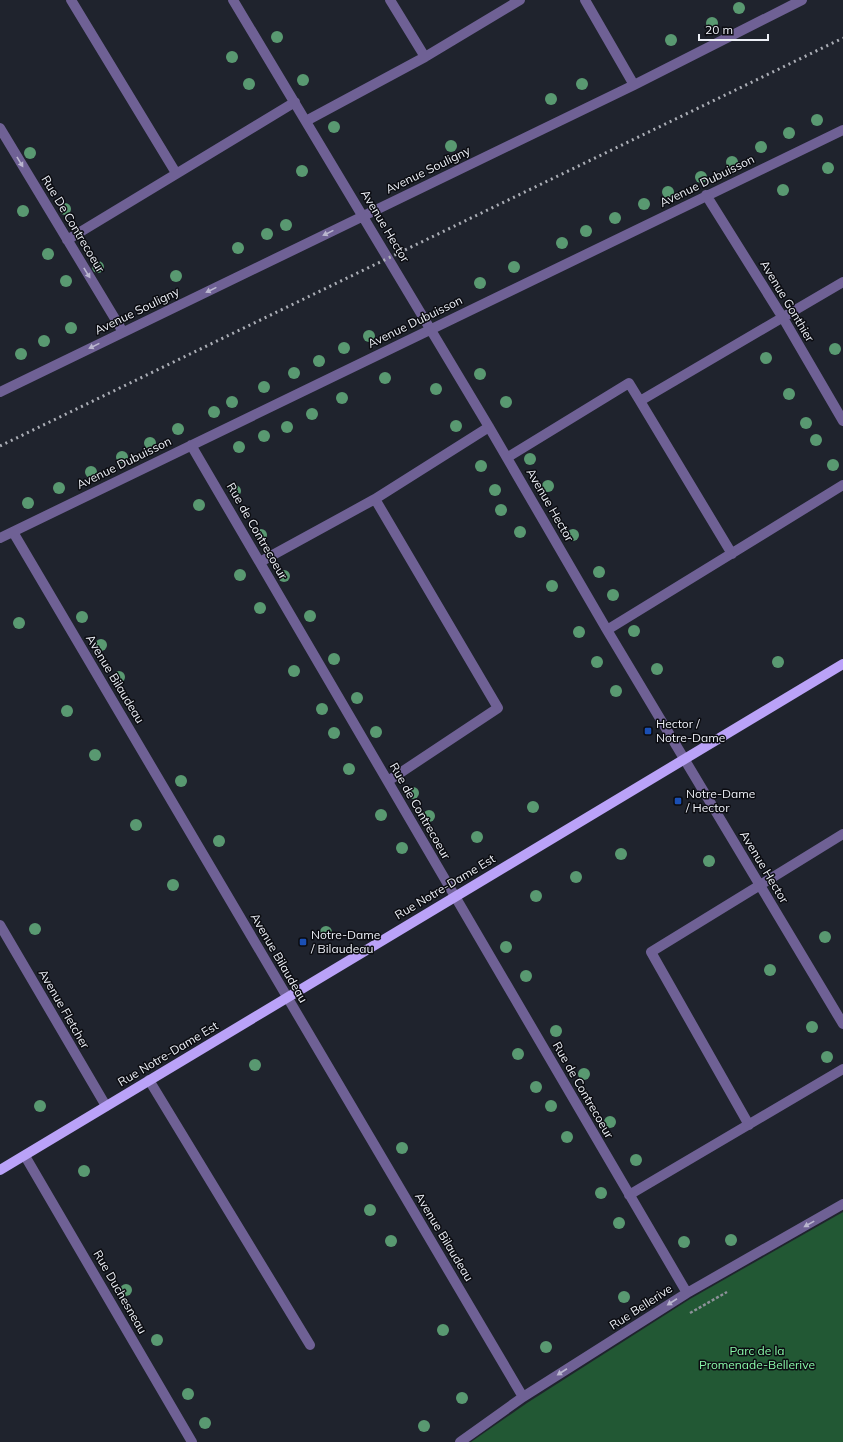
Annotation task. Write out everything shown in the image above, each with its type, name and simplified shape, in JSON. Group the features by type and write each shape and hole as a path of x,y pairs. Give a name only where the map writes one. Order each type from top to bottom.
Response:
{"main road":[{"name":"Rue Notre-Dame Est","path":"0,1170 843,664"}],"street":[{"path":"71,0 176,173"},
{"name":"Avenue Hector","path":"233,0 508,458 607,630 842,1021"},
{"path":"390,0 424,57"},
{"path":"306,121 424,57 520,0"},
{"path":"585,0 634,85"},
{"name":"Avenue Souligny","path":"0,392 634,85 802,0"},
{"path":"67,240 295,102"},
{"name":"Rue De Contrecoeur","path":"0,128 124,332"},
{"name":"Avenue Dubuisson","path":"0,538 843,130"},
{"name":"Avenue Gonthier","path":"706,195 783,318 843,421"},
{"path":"640,401 843,282"},
{"path":"508,458 629,383 732,554"},
{"path":"260,562 375,499 489,427"},
{"name":"Rue de Contrecoeur","path":"191,445 687,1293"},
{"path":"607,630 843,485"},
{"path":"375,499 498,708 388,781"},
{"name":"Avenue Bilaudeau","path":"13,532 523,1397"},
{"path":"749,1125 651,952 843,834"},
{"name":"Avenue Fletcher","path":"0,926 106,1106"},
{"path":"630,1196 843,1069"},
{"path":"149,1080 310,1345"},
{"name":"Rue Duchesneau","path":"25,1156 192,1442"},
{"name":"Rue Bellerive","path":"460,1442 523,1397 687,1293 843,1204"}],"green space":[{"name":"Parc de la Promenade-Bellerive","path":"843,1212 843,1442 471,1442 527,1403 690,1299"}],"railway":[{"path":"0,446 843,38"}],"place":[{"name":"Hector / Notre-Dame","path":"648,731"},
{"name":"Notre-Dame / Hector","path":"678,801"},
{"name":"Notre-Dame / Bilaudeau","path":"303,942"}]}
